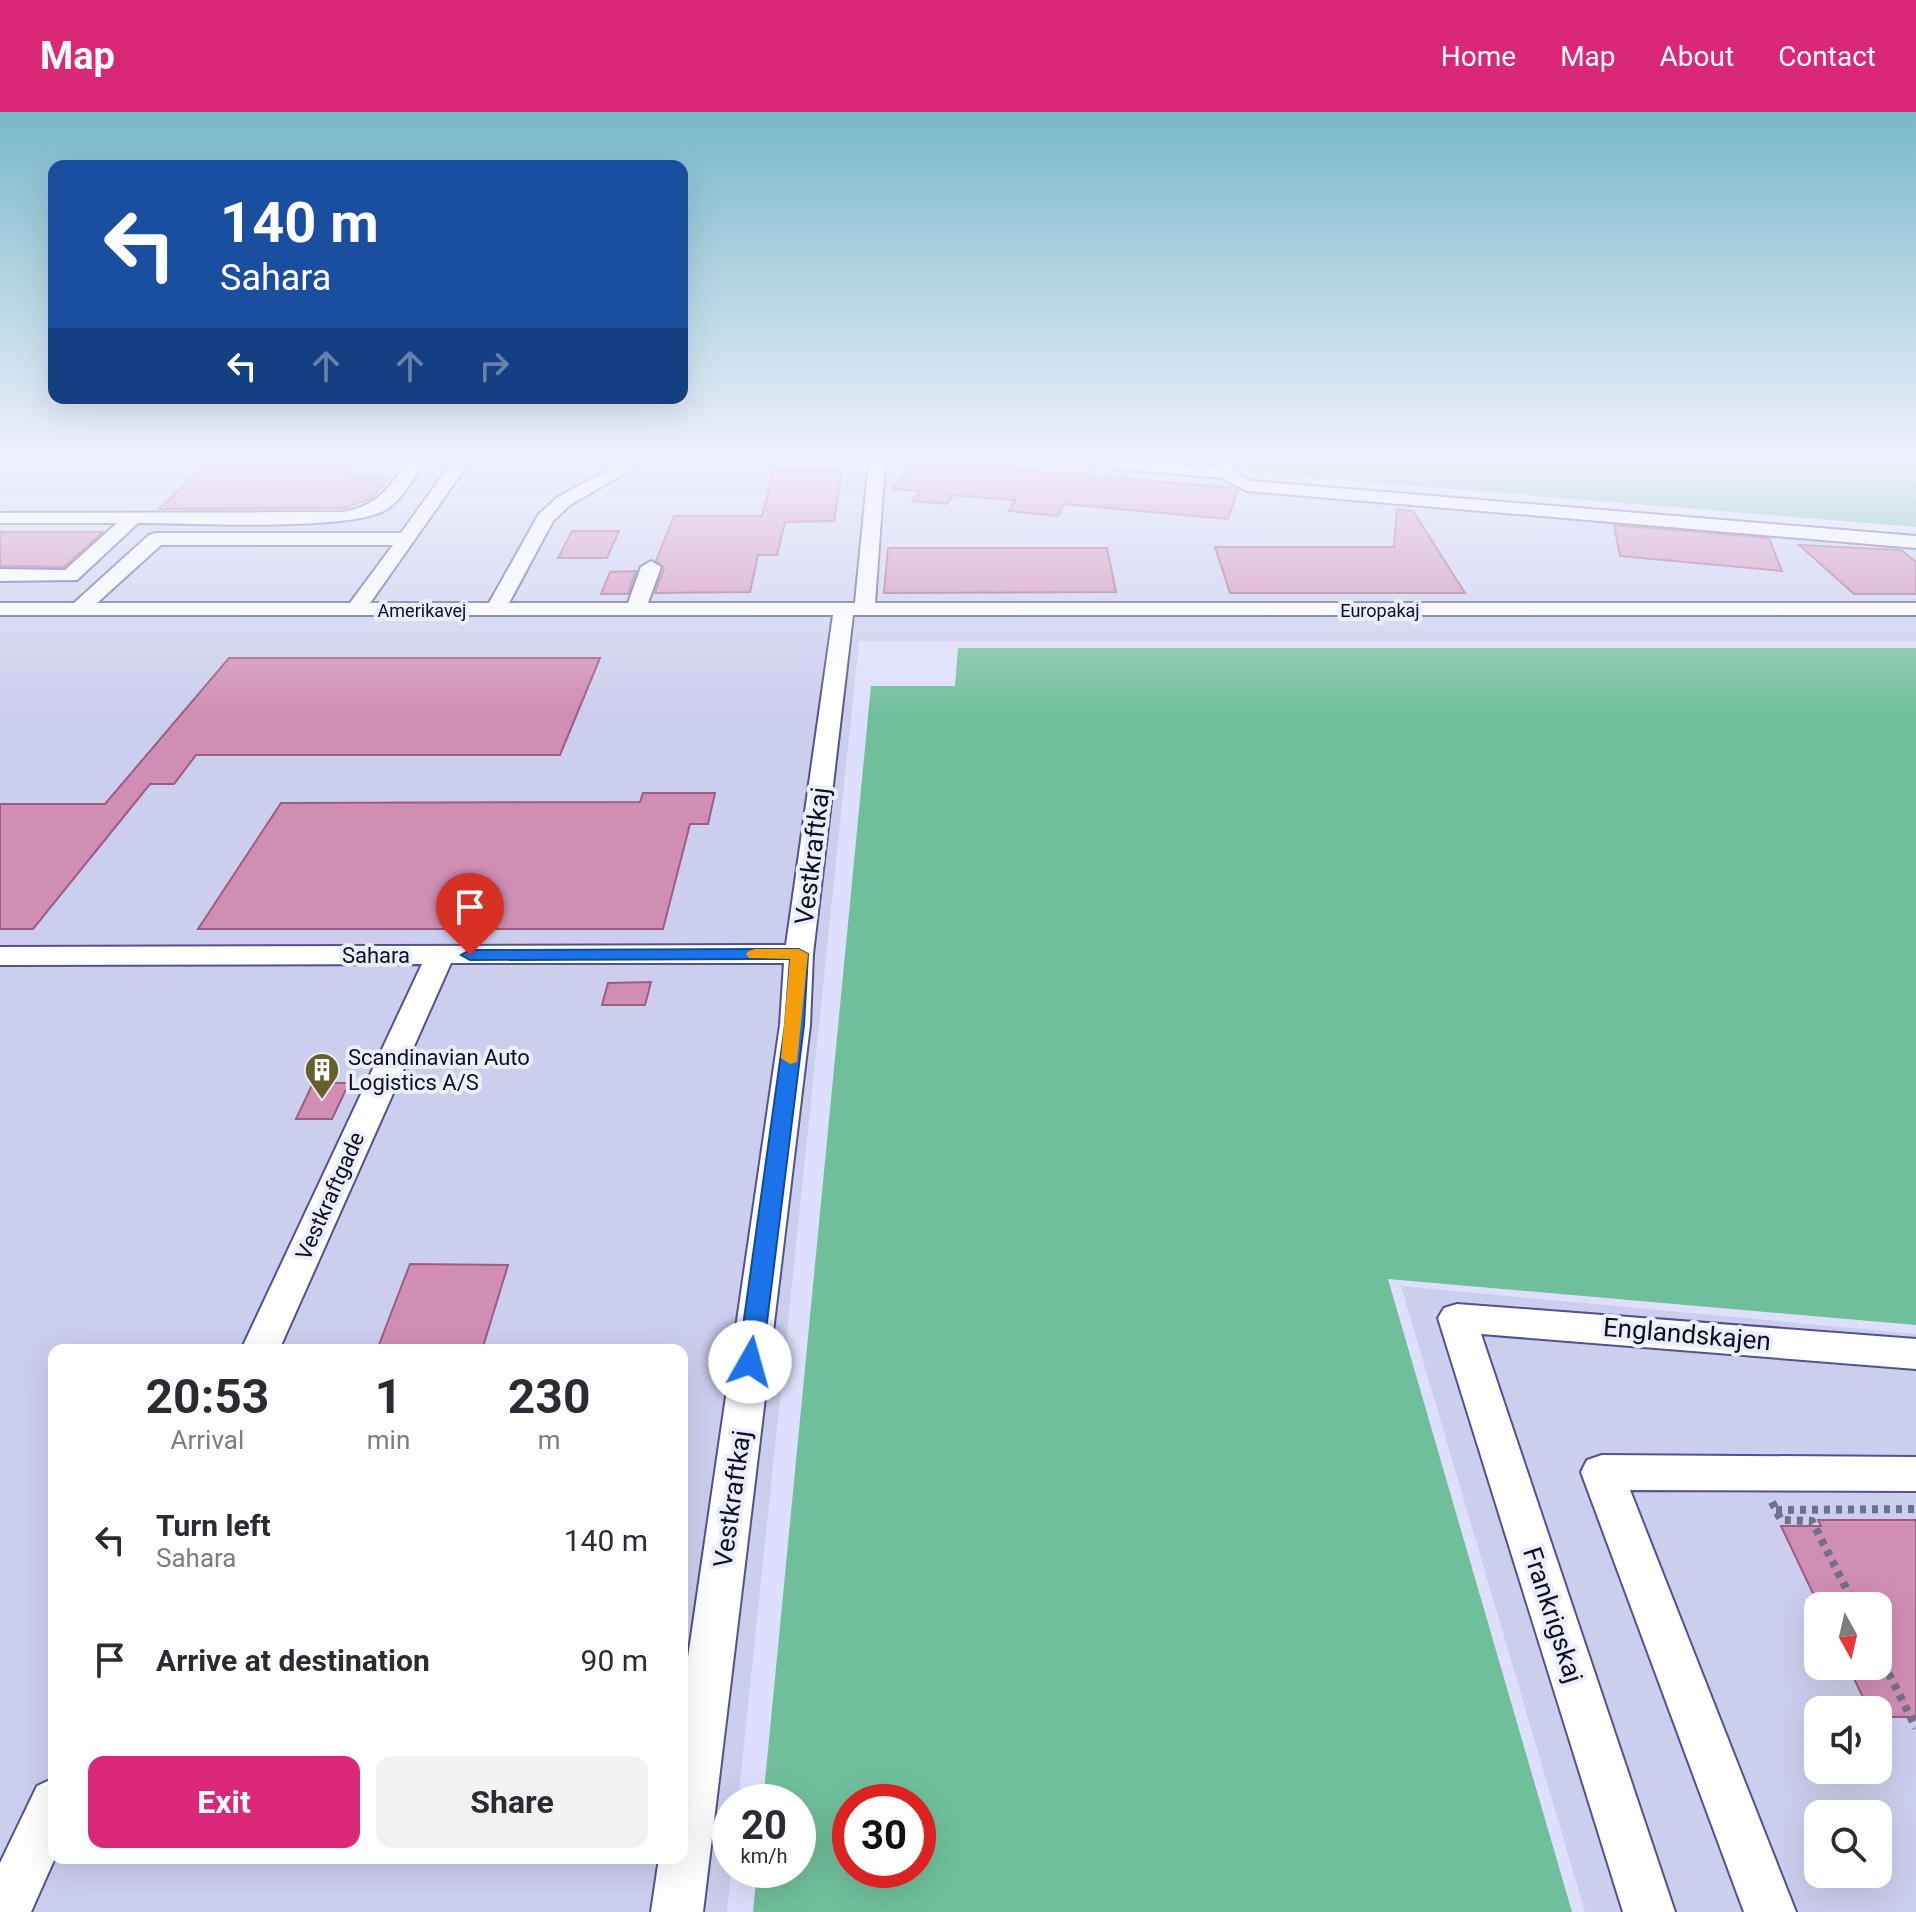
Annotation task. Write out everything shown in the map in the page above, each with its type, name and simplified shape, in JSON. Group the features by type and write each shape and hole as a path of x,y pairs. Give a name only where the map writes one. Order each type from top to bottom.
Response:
{"street":[{"path":"0,575 70,576 104,545"},
{"path":"79,609 149,545"},
{"path":"355,610 401,545"},
{"path":"495,610 530,545"},
{"name":"Vestkraftkaj","path":"688,1816 795,1025 799,954 864,545"},
{"path":"635,610 651,567"},
{"name":"Amerikavej","path":"0,609 854,610"},
{"name":"Europakaj","path":"854,610 1916,609"},
{"name":"Sahara","path":"0,956 799,954"},
{"name":"Vestkraftgade","path":"263,1344 440,955"},
{"name":"Englandskajen","path":"1457,1318 1916,1354"},
{"name":"Frankrigskaj","path":"1457,1318 1649,1912"},
{"path":"1770,1912 1602,1472 1767,1491 1916,1474"},
{"path":"4,1912 48,1823"},
{"name":"Vestkraftkaj","path":"677,1912 682,1864"}],"path":[{"path":"1767,1491 1916,1509"},
{"path":"1767,1491 1781,1520 1812,1521 1848,1592"},
{"path":"1892,1680 1916,1728"}],"shaded area":[{"path":"0,545 1916,547 1916,641 859,641 740,1784 712,1784 712,1888 729,1888 727,1912 0,1912"},
{"path":"958,648 1916,648 1916,1325 1388,1279 1572,1912 753,1912 755,1888 816,1888 816,1784 765,1784 871,686 955,686"},
{"path":"1401,1286 1916,1334 1916,1912 1585,1912"}],"building":[{"path":"0,545 89,545 64,567 0,566"},
{"path":"565,545 613,545 607,558 558,558"},
{"path":"662,545 779,545 777,555 758,555 750,592 655,593 664,568 656,561"},
{"path":"1435,545 1465,593 1230,593 1215,547"},
{"path":"1618,545 1772,545 1782,571 1620,556"},
{"path":"1799,545 1901,550 1916,562 1916,594 1854,594"},
{"path":"888,548 1107,548 1116,592 884,593"},
{"path":"636,571 628,594 601,594 610,572"},
{"path":"229,658 600,658 560,755 196,755 174,784 150,784 33,929 0,929 0,804 105,804"},
{"path":"643,793 715,793 708,824 690,824 663,929 198,929 281,803 640,802"},
{"path":"651,982 645,1005 602,1005 608,983"},
{"name":"Scandinavian Auto Logistics A/S","path":"313,1083 349,1083 332,1119 296,1119"},
{"path":"410,1264 508,1265 484,1344 379,1344"},
{"path":"1818,1520 1916,1520 1916,1717 1892,1717 1892,1696 1862,1696 1855,1680 1892,1680 1892,1592 1812,1592 1781,1526 1821,1526"}],"slow traffic":[{"path":"755,954 799,954 790,1058"}],"place":[{"name":"Scandinavian Auto Logistics A/S","path":"322,1101"}],"route":[{"path":"470,955 799,954 795,1025 750,1362"}]}
